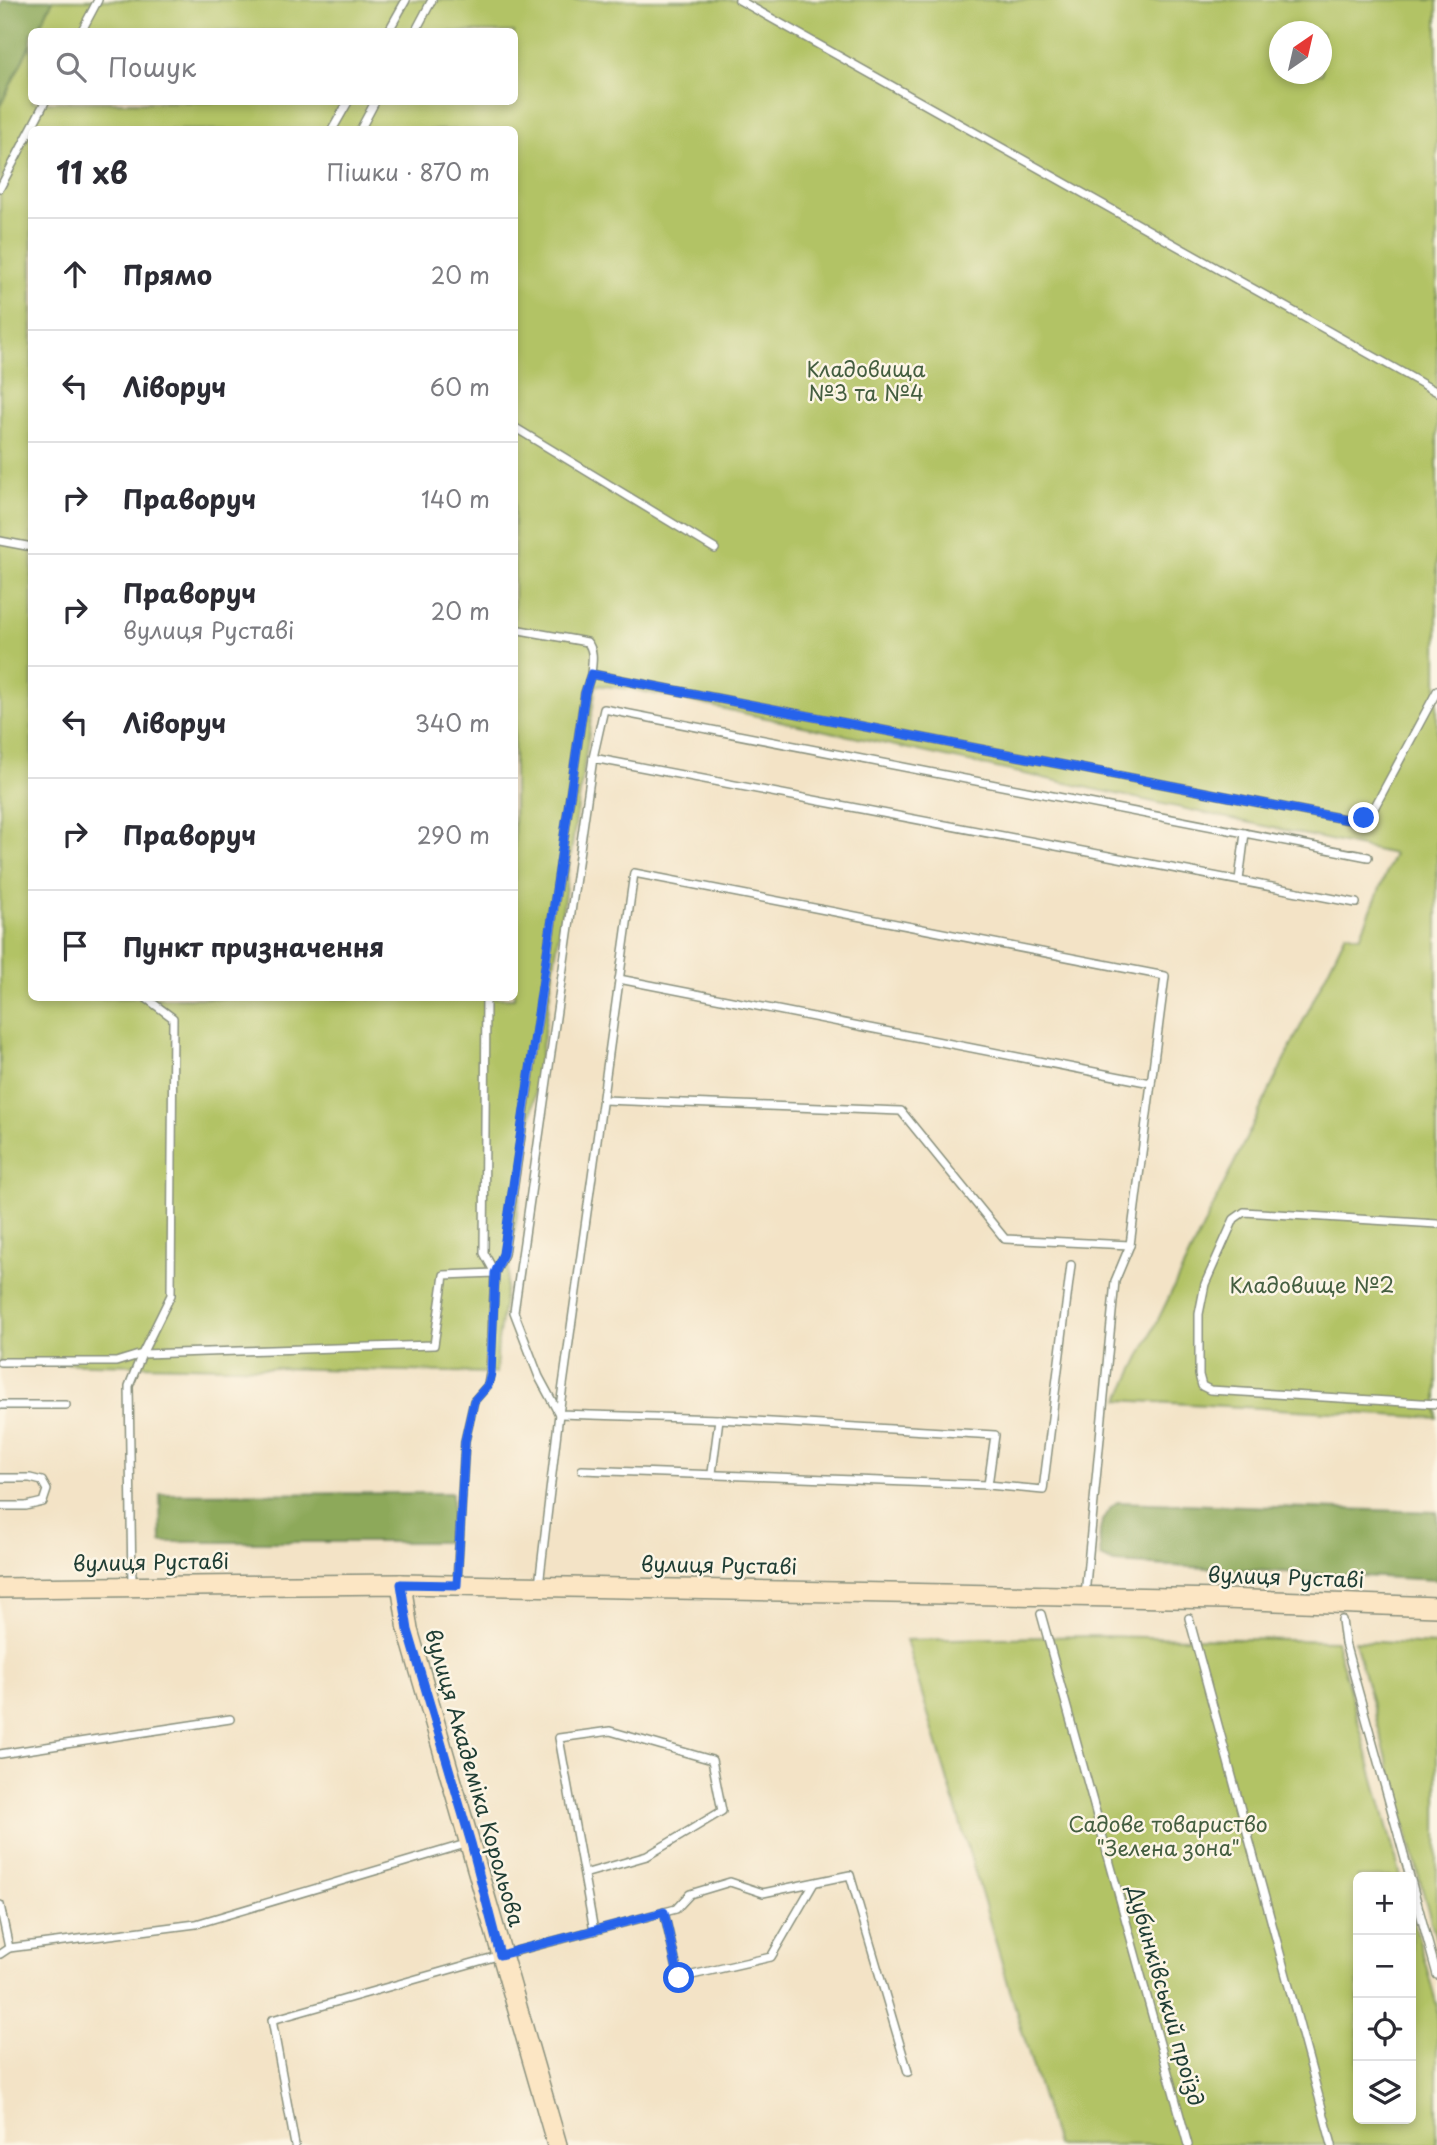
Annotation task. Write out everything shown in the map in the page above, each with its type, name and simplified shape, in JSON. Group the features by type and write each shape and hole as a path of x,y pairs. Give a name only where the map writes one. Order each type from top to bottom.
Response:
{"main road":[{"name":"вулиця Руставі","path":"0,1588 401,1584 1085,1596 1437,1607"},
{"name":"вулиця Академіка Корольова","path":"401,1584 408,1630 557,2145"}],"lane":[{"path":"83,28 98,0"},
{"path":"390,28 406,0"},
{"path":"417,28 432,0"},
{"path":"739,0 1437,392"},
{"path":"32,126 43,105"},
{"path":"334,126 346,105"},
{"path":"361,126 373,105"},
{"path":"0,188 28,134"},
{"path":"518,429 715,549"},
{"path":"0,541 28,546"},
{"path":"457,1585 465,1441 474,1401 488,1385 491,1373 495,1273 503,1254 585,693 593,654 592,647 587,642 518,630"},
{"path":"591,674 1360,822 1372,812 1437,691"},
{"path":"559,1414 540,1377 514,1312 593,758 604,709 1368,858"},
{"path":"593,758 1356,903"},
{"path":"1239,880 1245,833"},
{"path":"539,1586 559,1414 634,873 1165,976 1130,1245 1115,1281 1085,1596"},
{"path":"619,979 1151,1083"},
{"path":"132,1586 129,1386 171,1295 173,1018 150,1001"},
{"path":"486,1001 484,1253 495,1273"},
{"path":"603,1100 901,1111 1005,1238 1130,1245"},
{"path":"1437,1224 1244,1212 1234,1219 1205,1283 1199,1314 1199,1374 1202,1386 1210,1390 1437,1404"},
{"path":"582,1469 988,1485 1043,1490 1071,1265"},
{"path":"0,1362 116,1362 142,1354 434,1345 444,1275 495,1273"},
{"path":"0,1405 66,1405"},
{"path":"559,1414 719,1419 995,1435 988,1485"},
{"path":"712,1473 719,1419"},
{"path":"0,1478 42,1480 47,1490 43,1502 26,1506 0,1506"},
{"name":"Дубинківський проїзд","path":"1041,1614 1188,2145"},
{"path":"1189,1618 1332,2145"},
{"path":"1342,1620 1345,1643 1408,1872"},
{"path":"0,1754 230,1719"},
{"path":"584,1874 647,1856 722,1811 712,1760 610,1731 559,1738 594,1931"},
{"path":"0,1954 9,1948 196,1924 471,1843"},
{"path":"295,2145 272,2020 500,1955 676,1909 690,1894 730,1882 763,1893 850,1875 908,2071"},
{"path":"664,1912 679,1978 771,1957 814,1882"},
{"path":"1416,1900 1437,1975"},
{"path":"0,1905 9,1948"}],"green space":[{"path":"3,0 53,0 39,28 28,28 28,49 0,106 0,7"},
{"name":"Кладовища №3 та №4","path":"53,0 1437,0 1437,1418 1119,1400 1346,933 1360,937 1394,854 632,689 596,685 498,1341 496,1373 0,1362 0,106 28,49 28,105 518,105 518,28 39,28"},
{"path":"452,1493 452,1542 161,1542 160,1494"},
{"path":"1117,1502 1437,1512 1437,1580 1114,1563 1101,1557 1100,1533 1106,1514"},
{"name":"Садове товариство \"Зелена зона\"","path":"1093,1636 1336,1641 1400,1872 1353,1872 1353,2124 1416,2124 1416,1929 1437,2006 1437,2145 1056,2145 906,1640"},
{"path":"1355,1641 1437,1645 1437,1943"}],"route":[{"path":"679,1978 664,1912 500,1955 471,1843 408,1630 401,1584 457,1585 465,1441 474,1401 488,1385 491,1373 495,1273 503,1254 585,693 591,674 1360,822 1364,818"}],"park label":[{"name":"Кладовище №2","path":"1312,1286"}]}
